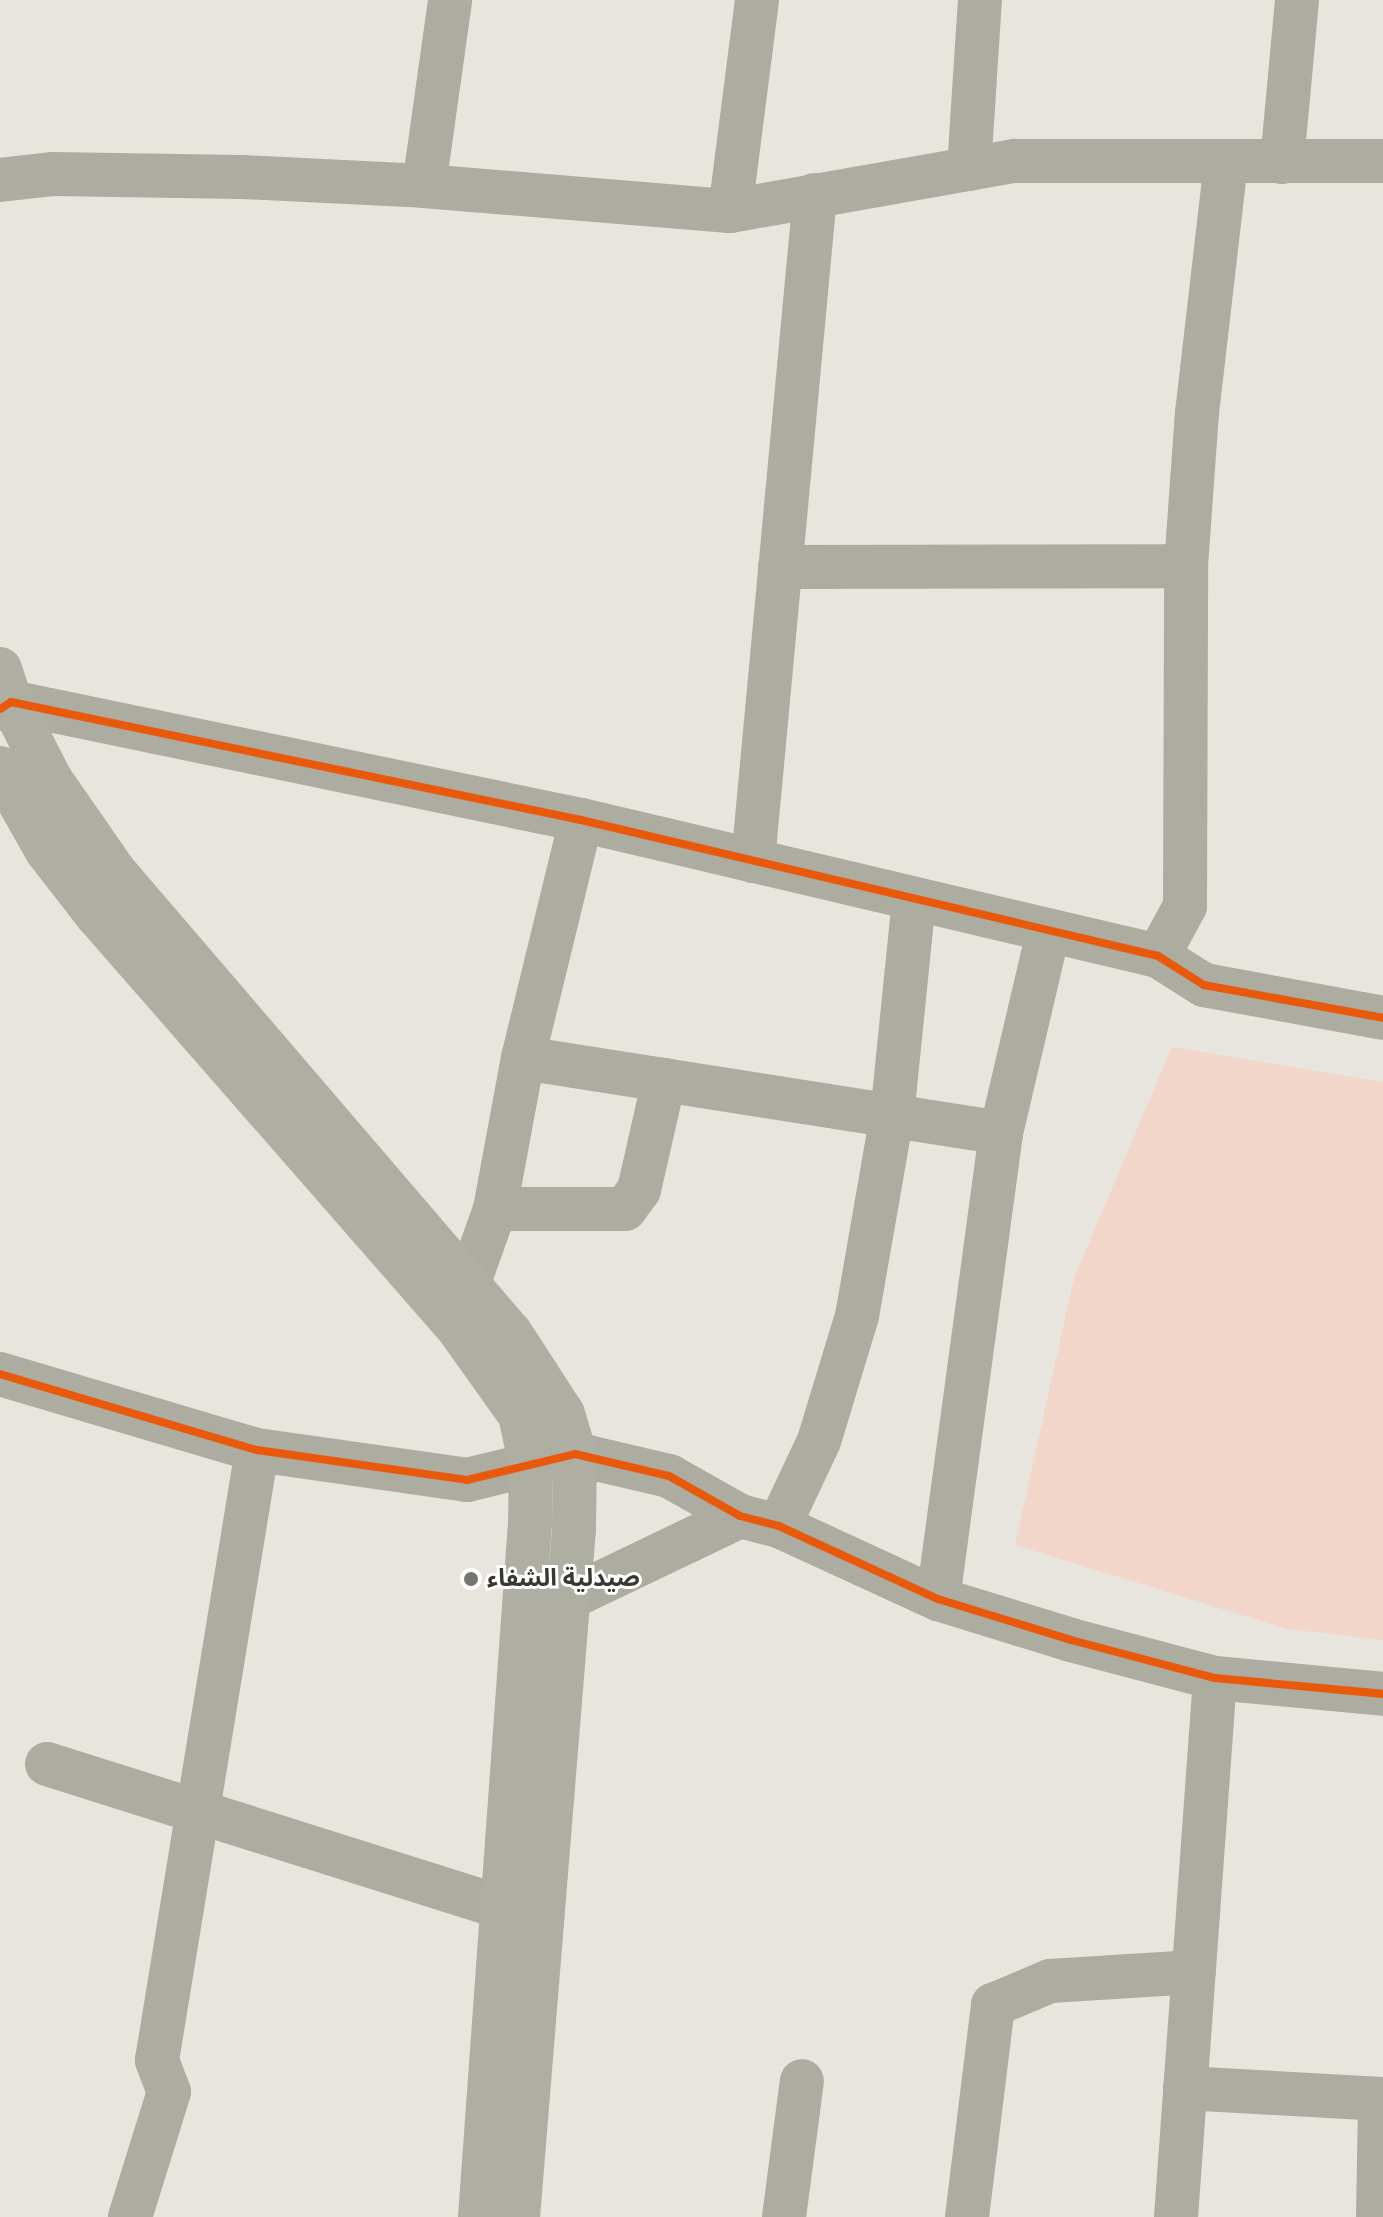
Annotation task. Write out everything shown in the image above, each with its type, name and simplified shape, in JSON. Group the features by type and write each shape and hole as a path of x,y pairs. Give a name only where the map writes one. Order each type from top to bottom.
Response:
{"main road":[{"path":"4,693 51,780 114,871 468,1285 540,1374 563,1414 575,1454 567,1599 518,2217"},
{"path":"2,776 47,851 96,914 486,1365 520,1415 531,1466 505,1908 480,2217"}],"street":[{"path":"424,186 450,0"},
{"path":"730,211 757,0"},
{"path":"969,169 980,0"},
{"path":"1282,162 1297,0"},
{"path":"0,180 68,174 424,186 730,211 1015,161 1383,161"},
{"path":"1158,956 1185,906 1186,566 1197,413 1226,162"},
{"path":"753,861 815,195"},
{"path":"780,567 1186,566"},
{"path":"4,693 581,820 1048,933 1158,956 1204,985 1383,1018"},
{"path":"468,1285 495,1209 523,1058 581,820"},
{"path":"567,1599 760,1521 819,1441 857,1316 892,1116 914,900"},
{"path":"938,1599 1001,1133 1048,933"},
{"path":"523,1058 1001,1133"},
{"path":"495,1209 625,1209 639,1190 664,1080"},
{"path":"0,1374 257,1450 467,1480 575,1454 669,1476 760,1521 938,1599 1215,1678 1383,1694"},
{"path":"130,2217 169,2092 157,2060 194,1811 257,1450"},
{"path":"1176,2217 1215,1678"},
{"path":"47,1764 505,1908"},
{"path":"967,2217 993,2005 1050,1981 1194,1972"},
{"path":"784,2217 802,2081"},
{"path":"1185,2088 1381,2100 1378,2217"}],"shaded area":[{"path":"1172,1047 1383,1082 1383,1640 1287,1629 1015,1545 1074,1278"}],"cycle path":[{"path":"0,709 11,702 581,820 1158,956 1204,985 1383,1018"},
{"path":"0,1374 257,1450 467,1480 575,1454 669,1476 740,1516 779,1526 938,1599 1071,1640 1215,1678 1383,1694"}],"place":[{"name":"صيدلية الشفاء","path":"471,1579"}]}
